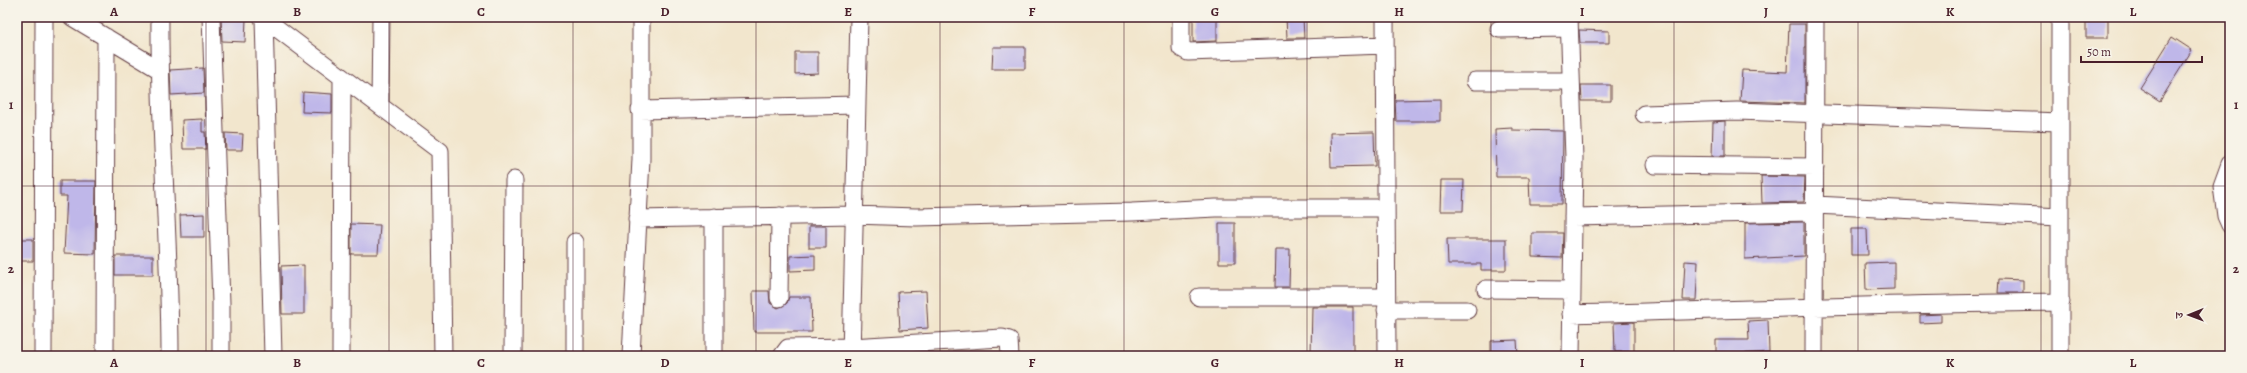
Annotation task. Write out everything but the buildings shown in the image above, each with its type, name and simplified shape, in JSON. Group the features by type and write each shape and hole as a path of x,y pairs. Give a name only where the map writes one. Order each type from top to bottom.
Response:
{"street":[{"path":"42,356 44,17"},
{"path":"72,17 160,70"},
{"path":"160,17 160,70 170,310 170,356"},
{"path":"211,17 221,303 221,356"},
{"path":"380,105 381,17"},
{"path":"631,356 641,159 641,17"},
{"path":"851,351 853,215 859,17"},
{"path":"1180,17 1181,48 1188,52 1385,45"},
{"path":"1385,17 1387,356"},
{"path":"1814,356 1816,17"},
{"path":"2060,17 2060,356"},
{"path":"263,18 380,105 440,152 443,356"},
{"path":"263,18 273,356"},
{"path":"1500,29 1569,23 1574,158 1571,356"},
{"path":"105,356 106,38"},
{"path":"341,356 342,78"},
{"path":"1475,81 1571,81"},
{"path":"640,110 857,105"},
{"path":"1644,114 1737,111 1815,115 2060,122"},
{"path":"2230,164 2222,186 2226,216 2230,225"},
{"path":"1655,165 1815,167"},
{"path":"513,356 514,180"},
{"path":"637,219 853,215 916,217 1132,212 1216,208 1386,208"},
{"path":"1573,216 1814,208 2060,218"},
{"path":"779,298 780,216"},
{"path":"714,217 714,356"},
{"path":"575,242 575,356"},
{"path":"1486,288 1572,290"},
{"path":"1199,297 1386,304 1467,310"},
{"path":"1571,314 1814,308 1866,304 2060,302"},
{"path":"782,356 788,348 851,351 1008,338 1010,356"}]}
